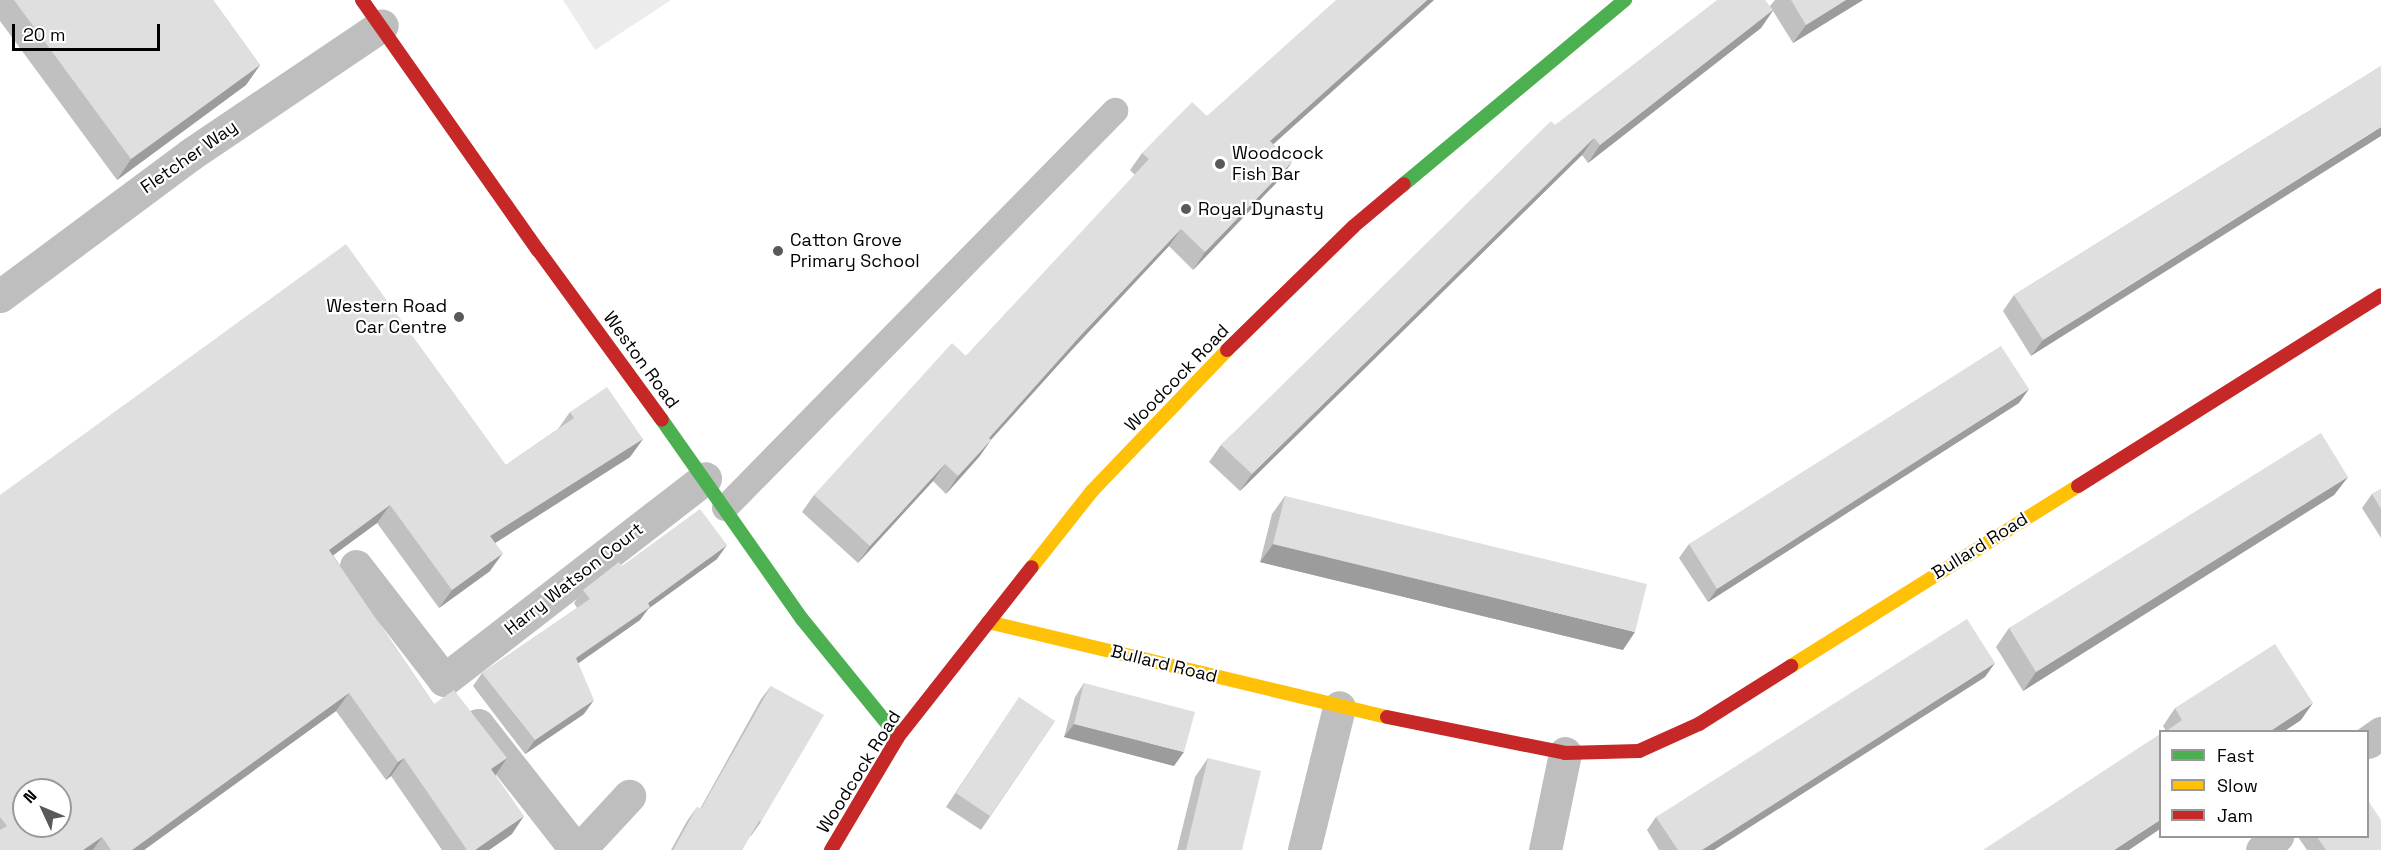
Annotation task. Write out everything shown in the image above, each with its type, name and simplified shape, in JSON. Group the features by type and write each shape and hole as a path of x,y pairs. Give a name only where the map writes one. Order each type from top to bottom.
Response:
{"street":[{"name":"Woodcock Road","path":"831,850 898,737 1092,492 1236,341 1354,226 1624,0"},
{"name":"Fletcher Way","path":"0,296 191,154 370,7"},
{"name":"Weston Road","path":"370,7 538,250 705,478 802,619 898,737"},
{"name":"Bullard Road","path":"988,622 1339,707 1564,753 1639,751 1699,724 2379,300"},
{"name":"Harry Watson Court","path":"444,680 705,478"},
{"path":"356,566 578,850 629,796"},
{"path":"1304,850 1339,707"},
{"path":"1545,850 1564,753"},
{"path":"2262,850 2276,838"}],"lane":[{"path":"725,508 1115,111"}],"shaded area":[{"path":"563,0 671,0 595,50"}],"building":[{"path":"14,0 213,0 260,65 131,159"},
{"path":"1336,0 1427,0 1270,141 1292,162 1205,252 1181,229 1081,335 958,476 945,464 870,546 814,495 952,343 966,356 1149,159 1142,153 1192,102 1207,116"},
{"path":"1717,0 1765,0 1773,10 1600,145 1594,138 1252,474 1221,445 1551,121 1555,125"},
{"path":"1791,0 1846,0 1806,25"},
{"path":"2381,66 2381,127 2043,340 2014,295"},
{"path":"346,244 506,465 574,418 570,412 607,387 643,439 490,536 503,553 452,590 390,505 329,550 434,704 454,690 507,758 491,769 524,816 475,850 467,850 404,758 398,762 349,693 132,850 111,850 102,837 83,850 0,850 0,830 7,826 0,817 0,495"},
{"path":"2001,346 2029,389 1717,589 1689,544"},
{"path":"2321,433 2348,477 2036,672 2009,628"},
{"path":"2381,489 2381,509 2372,494"},
{"path":"1285,496 1647,584 1635,632 1273,544"},
{"path":"700,509 727,545 648,603 650,607 576,658 594,700 535,740 482,673 590,599 583,590 619,562 622,566"},
{"path":"1967,619 1995,663 1702,850 1678,850 1656,817"},
{"path":"2275,644 2313,703 2272,730 2168,730 2182,720 2175,708"},
{"path":"1084,683 1195,712 1184,752 1074,724"},
{"path":"771,686 824,715 761,822 759,821 742,850 673,850 697,807 701,809"},
{"path":"1019,697 1055,721 990,816 956,793"},
{"path":"2159,735 2159,821 2114,850 1983,850"},
{"path":"1208,758 1261,771 1242,850 1186,850"},
{"path":"2369,802 2381,820 2381,850 2326,850 2318,838 2369,838"}],"traffic: fast":[{"path":"1404,184 1625,0"},
{"path":"662,420 802,619 898,737"}],"traffic: slow":[{"path":"1032,567 1092,491 1227,350"},
{"path":"1791,666 2078,486"},
{"path":"988,622 1387,717"}],"traffic: jam":[{"path":"362,0 538,250 662,420"},
{"path":"1227,350 1354,226 1404,184"},
{"path":"2078,486 2381,295"},
{"path":"831,850 898,737 1032,567"},
{"path":"1387,717 1565,753 1639,751 1699,724 1791,666"}],"place":[{"name":"Woodcock Fish Bar","path":"1220,164"},
{"name":"Royal Dynasty","path":"1186,209"},
{"name":"Catton Grove Primary School","path":"778,251"},
{"name":"Western Road Car Centre","path":"459,317"}]}
